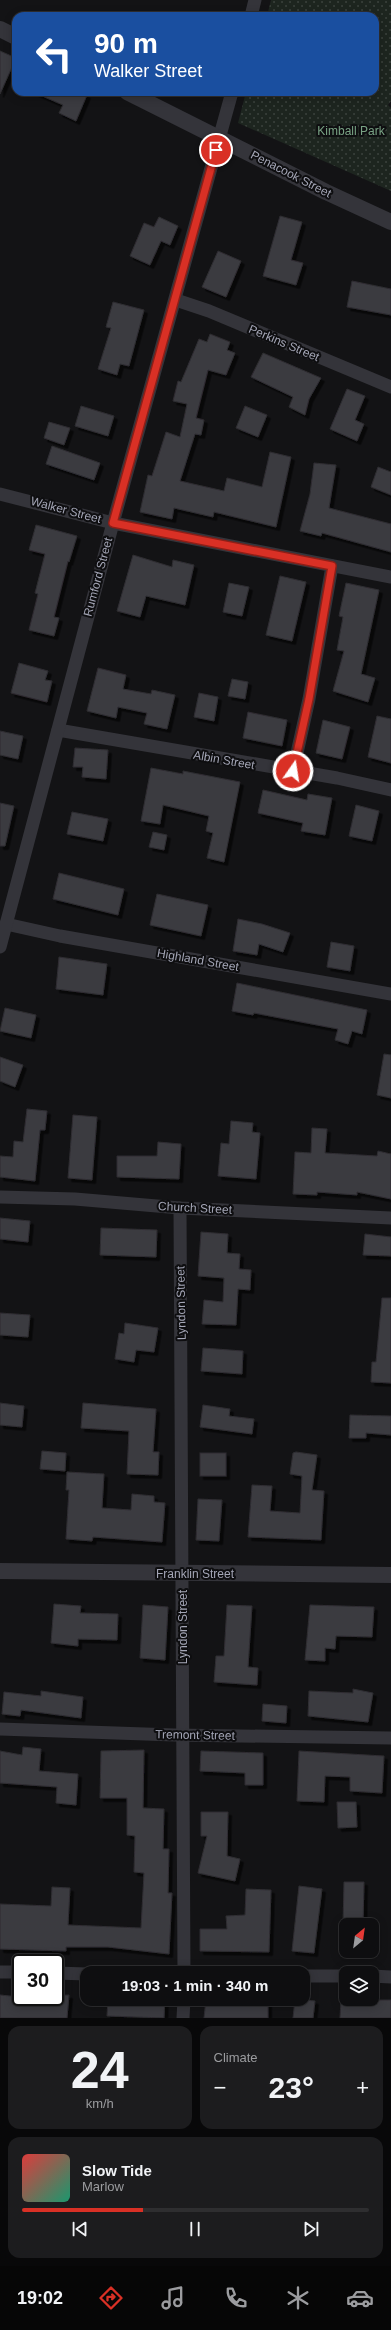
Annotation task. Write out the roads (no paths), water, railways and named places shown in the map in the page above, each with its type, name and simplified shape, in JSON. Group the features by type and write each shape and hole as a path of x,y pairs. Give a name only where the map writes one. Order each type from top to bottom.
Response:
{"street":[{"path":"252,12 255,0"},
{"path":"0,29 12,35"},
{"name":"Penacook Street","path":"135,96 326,192 391,222"},
{"name":"Rumford Street","path":"0,947 113,523 176,300 231,96"},
{"name":"Perkins Street","path":"176,300 209,311 391,387"},
{"name":"Walker Street","path":"0,494 113,523 391,577"},
{"path":"293,771 309,699 332,566"},
{"name":"Albin Street","path":"58,730 293,771 391,790"},
{"name":"Highland Street","path":"6,924 60,936 391,994"},
{"name":"Church Street","path":"0,1197 75,1199 180,1208 391,1218"},
{"name":"Lyndon Street","path":"180,1208 184,1966"},
{"name":"Franklin Street","path":"0,1571 391,1575"},
{"name":"Tremont Street","path":"0,1729 183,1735 391,1738"},
{"path":"0,1972 12,1972"},
{"path":"64,1973 80,1974"},
{"path":"310,1976 339,1976"},
{"path":"379,1976 391,1977"},
{"path":"184,2006 184,2018"}],"park label":[{"name":"Kimball Park","path":"351,131"}]}
